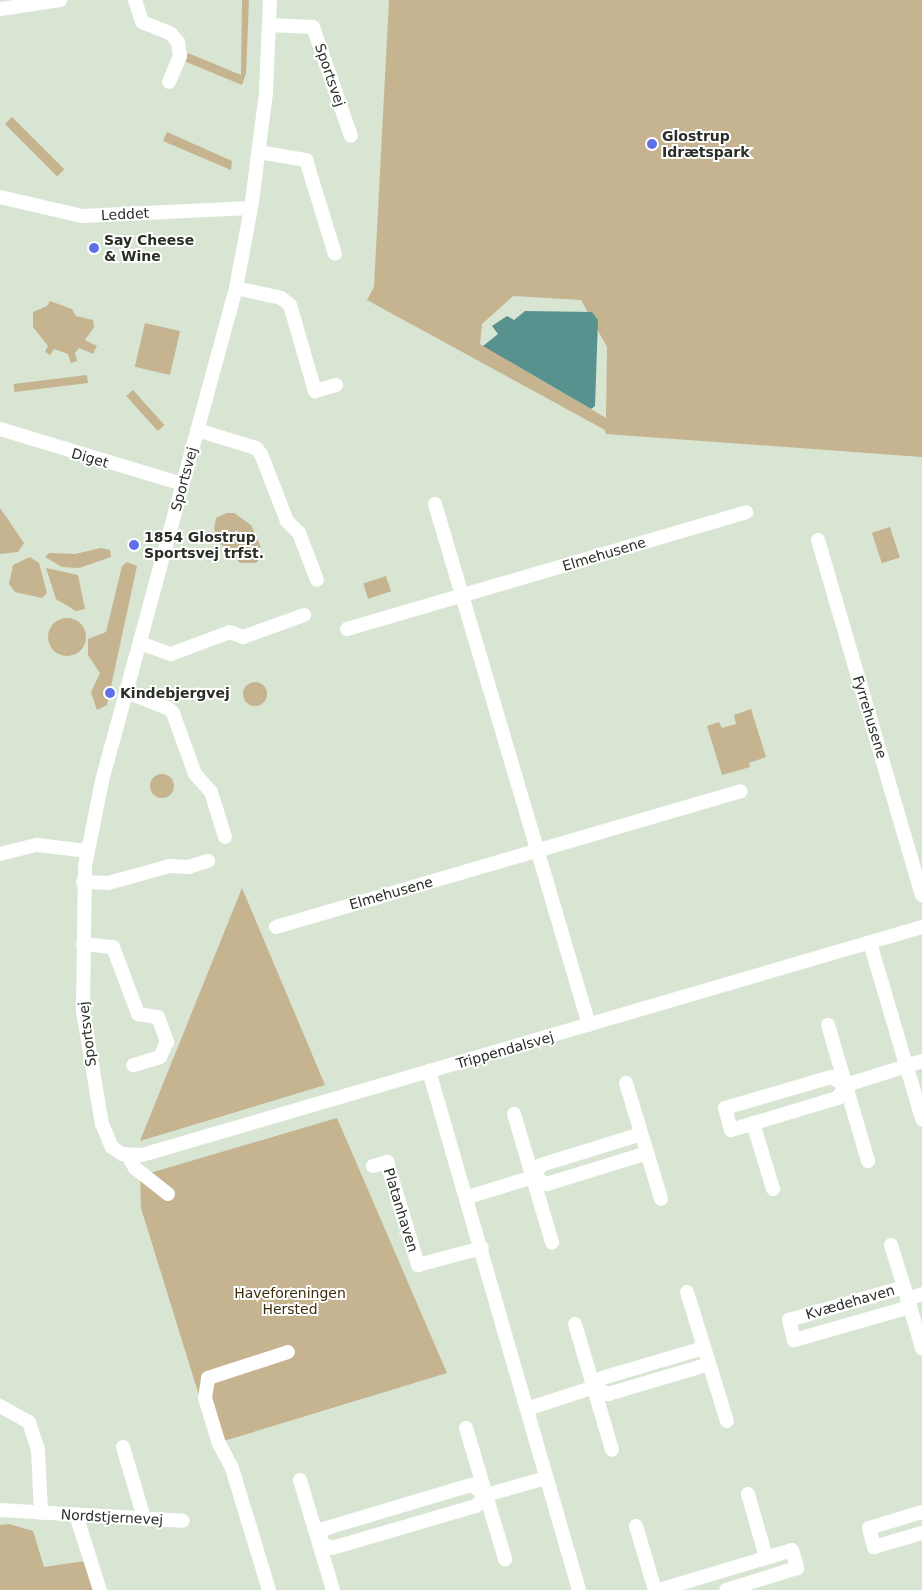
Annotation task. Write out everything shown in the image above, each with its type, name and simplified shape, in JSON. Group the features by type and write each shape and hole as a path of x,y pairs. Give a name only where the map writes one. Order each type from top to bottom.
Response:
{"street":[{"path":"0,9 60,0"},
{"path":"135,0 142,22 172,34 178,42 180,56 169,82"},
{"name":"Sportsvej","path":"128,1156 112,1146 102,1124 83,1011 83,882 100,786 236,288 251,208 266,93 270,0"},
{"name":"Sportsvej","path":"269,25 313,27 351,136"},
{"path":"259,152 306,160 335,254"},
{"name":"Leddet","path":"0,197 82,216 251,208"},
{"path":"236,288 281,298 290,305 315,391 336,385"},
{"name":"Diget","path":"0,429 182,484"},
{"name":"Sportsvej","path":"197,430 256,448 261,454 287,521 299,533 317,580"},
{"path":"435,504 535,851 589,1025"},
{"name":"Elmehusene","path":"347,628 462,597 746,512"},
{"name":"Fyrrehusene","path":"818,540 922,895"},
{"path":"140,643 171,654 230,632 242,637 304,615"},
{"path":"127,692 169,708 173,714 194,774 211,792 225,837"},
{"name":"Elmehusene","path":"276,927 740,791"},
{"path":"0,854 38,845 87,851"},
{"path":"83,882 108,883 170,866 188,867 208,861"},
{"name":"Trippendalsvej","path":"128,1156 142,1155 922,927"},
{"path":"870,943 922,1119"},
{"path":"83,944 113,947 138,1014 158,1017 167,1042 160,1057 133,1065"},
{"path":"828,1025 868,1161"},
{"path":"846,1085 831,1077 725,1108 731,1130 838,1098 846,1085 922,1062"},
{"path":"429,1071 468,1197 579,1590"},
{"path":"626,1082 660,1199"},
{"path":"514,1114 552,1242"},
{"path":"753,1123 773,1189"},
{"path":"468,1197 533,1177 541,1165 642,1134"},
{"path":"533,1177 547,1184 647,1152"},
{"path":"128,1156 135,1168 168,1194"},
{"name":"Platanhaven","path":"373,1166 387,1162 418,1266 482,1248"},
{"name":"Kvædehaven","path":"891,1245 922,1348"},
{"path":"687,1292 726,1421"},
{"name":"Kvædehaven","path":"907,1297 794,1340 788,1320 922,1294"},
{"path":"576,1324 612,1450"},
{"path":"527,1408 594,1387 602,1378 704,1348"},
{"path":"270,1590 232,1468 219,1444 205,1398 208,1378 288,1352"},
{"path":"594,1387 608,1394 709,1364"},
{"name":"Nordstjernevej","path":"0,1406 29,1422 38,1449 41,1513"},
{"path":"466,1428 505,1559"},
{"path":"123,1447 144,1518"},
{"path":"319,1542 332,1548 476,1506 486,1495 546,1478"},
{"path":"300,1480 333,1590"},
{"path":"319,1542 323,1529 471,1485 486,1495"},
{"path":"748,1494 766,1557"},
{"name":"Nordstjernevej","path":"0,1510 183,1520"},
{"path":"922,1512 868,1528 874,1548 922,1534"},
{"path":"76,1514 100,1590"},
{"path":"636,1526 655,1590"},
{"path":"659,1590 792,1550 797,1568 726,1590"}],"green space":[{"path":"242,0 249,0 246,73 242,85 184,61 188,53 241,75"},
{"name":"Glostrup Idrætspark","path":"389,0 922,0 922,457 606,434 605,430 367,300 374,287","holes":["513,296 581,300 607,347 606,418 480,344 482,324"]},
{"path":"12,117 64,169 57,176 5,124"},
{"path":"167,132 232,161 231,170 163,141"},
{"path":"50,301 72,309 76,316 93,320 94,327 85,340 97,346 93,354 79,348 75,353 77,361 71,363 68,354 54,349 50,355 45,352 48,346 33,327 33,312 47,306"},
{"path":"145,323 180,331 170,375 135,367"},
{"path":"87,375 88,383 15,392 14,384"},
{"path":"133,390 164,425 158,431 126,396"},
{"path":"0,508 24,543 18,552 0,554"},
{"path":"227,513 234,513 251,525 260,545 261,558 256,563 240,563 218,541 214,529 216,518"},
{"path":"890,527 900,557 882,563 872,533"},
{"path":"101,548 110,550 111,557 79,568 62,567 45,557 49,553 75,554"},
{"path":"30,557 39,563 47,593 42,598 15,592 9,584 13,565"},
{"path":"127,562 137,566 107,705 97,710 91,692 100,673 88,655 88,639 106,632 122,566"},
{"path":"46,568 78,575 85,609 76,611 56,599"},
{"path":"386,576 391,591 368,599 363,583"},
{"path":"67,618 81,623 86,637 81,651 67,656 53,651 48,637 53,623"},
{"path":"255,682 264,685 267,694 264,703 255,706 246,703 243,694 246,685"},
{"path":"751,709 766,757 749,763 750,767 722,775 707,726 719,722 722,728 736,724 734,715"},
{"path":"162,774 167,775 173,781 173,791 167,797 162,798 157,797 151,791 150,786 151,781 157,775"},
{"path":"242,888 325,1085 140,1141"},
{"name":"Haveforeningen Hersted","path":"337,1118 447,1373 214,1444 141,1208 140,1176"},
{"path":"9,1524 33,1531 44,1567 85,1561 94,1590 0,1590 0,1525"}],"water":[{"path":"525,311 592,312 598,320 595,406 591,409 483,346 498,334 492,326 507,316 514,320"}],"place":[{"name":"Glostrup Idrætspark","path":"652,144"},
{"name":"Say Cheese & Wine","path":"94,248"},
{"name":"1854 Glostrup Sportsvej trfst.","path":"134,545"},
{"name":"Kindebjergvej","path":"110,693"}]}
